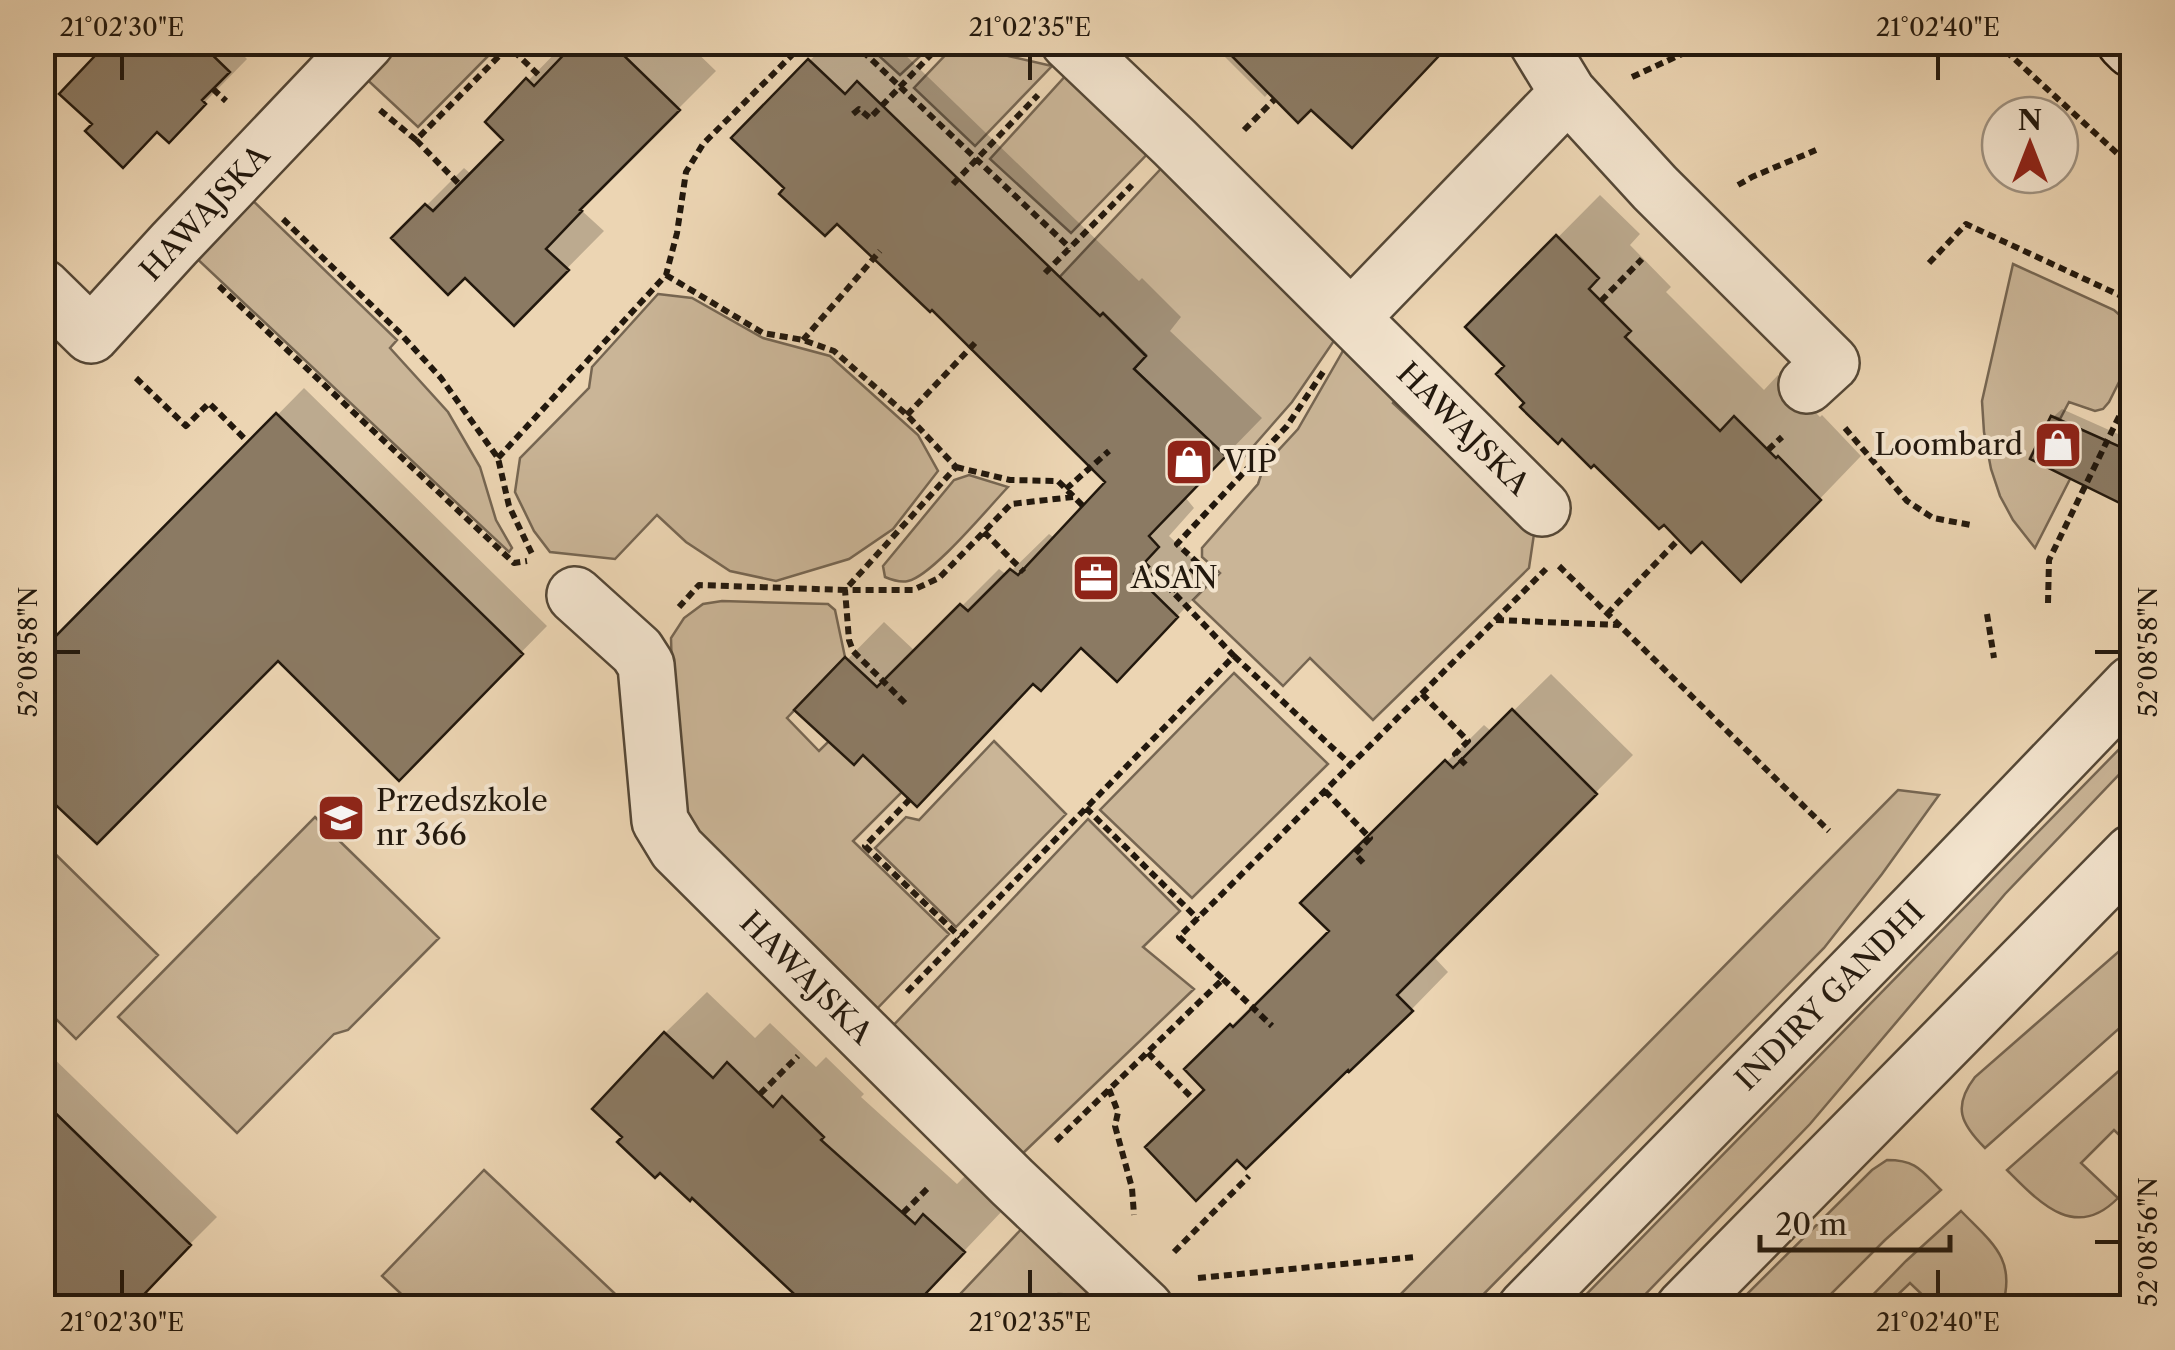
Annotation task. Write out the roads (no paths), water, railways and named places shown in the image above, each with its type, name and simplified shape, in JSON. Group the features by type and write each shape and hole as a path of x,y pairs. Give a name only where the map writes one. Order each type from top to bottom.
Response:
{"street":[{"name":"HAWAJSKA","path":"42,287 91,335 366,42"},
{"path":"1537,42 1568,93 1831,363 1820,400"},
{"path":"2125,42 2132,50"},
{"name":"HAWAJSKA","path":"1074,47 1542,508"},
{"path":"1351,318 1568,93"},
{"name":"HAWAJSKA","path":"575,595 637,651 646,665 660,821 676,849 1140,1304"},
{"name":"INDIRY GANDHI","path":"1526,1308 2132,684"},
{"path":"1684,1308 2132,853"}],"place":[{"name":"Loombard","path":"2058,445"},
{"name":"VIP","path":"1189,462"},
{"name":"ASAN","path":"1096,578"},
{"name":"Przedszkole nr 366","path":"341,818"}]}
